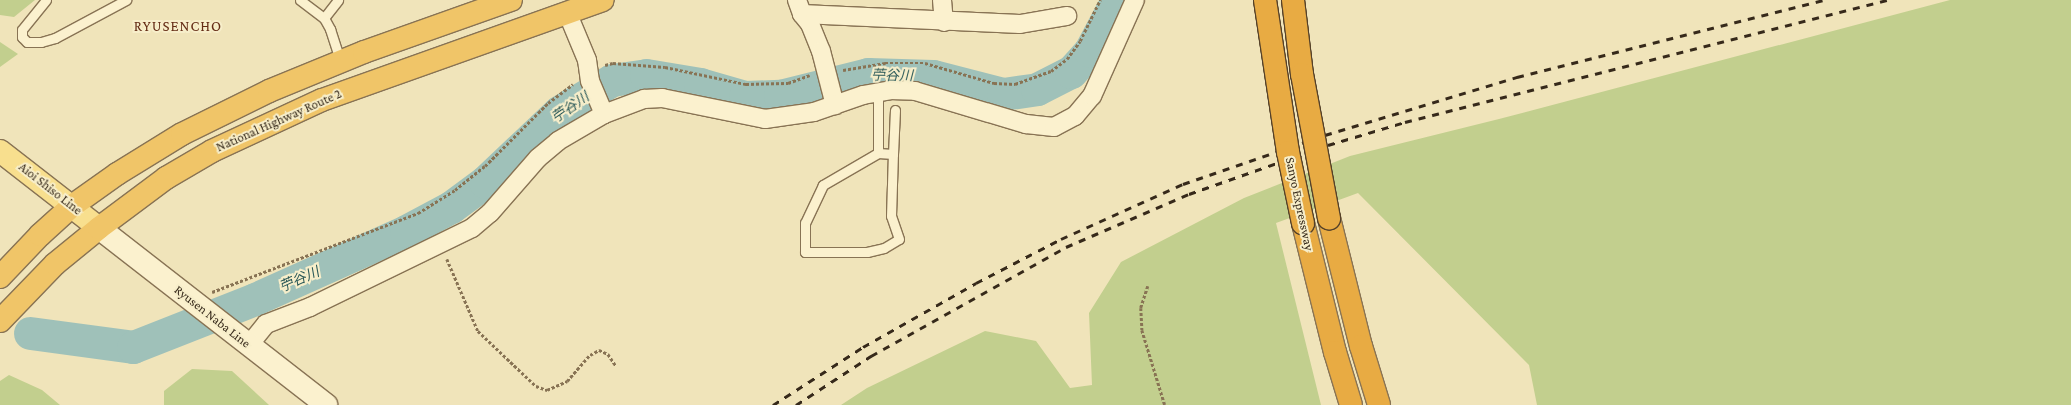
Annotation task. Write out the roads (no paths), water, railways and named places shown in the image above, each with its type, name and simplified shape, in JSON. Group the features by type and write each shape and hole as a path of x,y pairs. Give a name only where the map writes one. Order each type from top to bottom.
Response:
{"highway":[{"path":"0,277 40,235 72,206 117,174 188,130 269,90 511,0"},
{"name":"National Highway Route 2","path":"0,321 55,264 99,228 166,178 260,128 408,68 603,0"},
{"name":"Sanyo Expressway","path":"1265,0 1288,152 1303,223 1335,352 1351,405"},
{"name":"Sanyo Expressway","path":"1293,0 1302,74 1329,218 1361,346 1379,405"}],"main road":[{"name":"Aioi Shiso Line","path":"0,151 99,228"},
{"name":"Ryusen Naba Line","path":"99,228 326,405"}],"street":[{"path":"942,0 944,22"},
{"path":"248,345 266,324 310,308 442,245 472,228 490,213 538,158 558,141 603,110 644,99 662,98 765,119 790,117 834,102 890,90 915,91 1026,124 1054,127 1075,116 1092,96 1135,0"},
{"path":"799,7 944,22 1020,24 1067,16"},
{"path":"799,7 810,24 834,102"},
{"path":"567,12 587,60 589,77 603,110"}],"lane":[{"path":"46,0 22,30 22,37 27,42 41,42 55,38 126,0"},
{"path":"300,0 324,18 330,29 341,62"},
{"path":"324,18 338,0"},
{"path":"878,92 878,153"},
{"path":"893,154 878,153 823,185 805,223 805,252 867,252 884,248 898,239 891,216 895,110"},
{"path":"1361,346 1386,405"},
{"path":"1335,352 1347,405"}],"waterway":[{"name":"苧谷川","path":"30,333 133,347 255,299 406,231 451,207 485,182 559,112 612,80 646,75 700,84 745,97 780,96 868,74 933,76 1003,94 1037,89 1071,72 1090,51 1117,0"}],"railway":[{"path":"773,405 863,347 976,283 1061,239 1183,184 1325,135 1517,77 1824,0"},
{"path":"796,405 871,356 1066,247 1189,194 1328,145 1405,122 1887,0"}],"district":[{"name":"RYUSENCHO","path":"178,27"}]}
